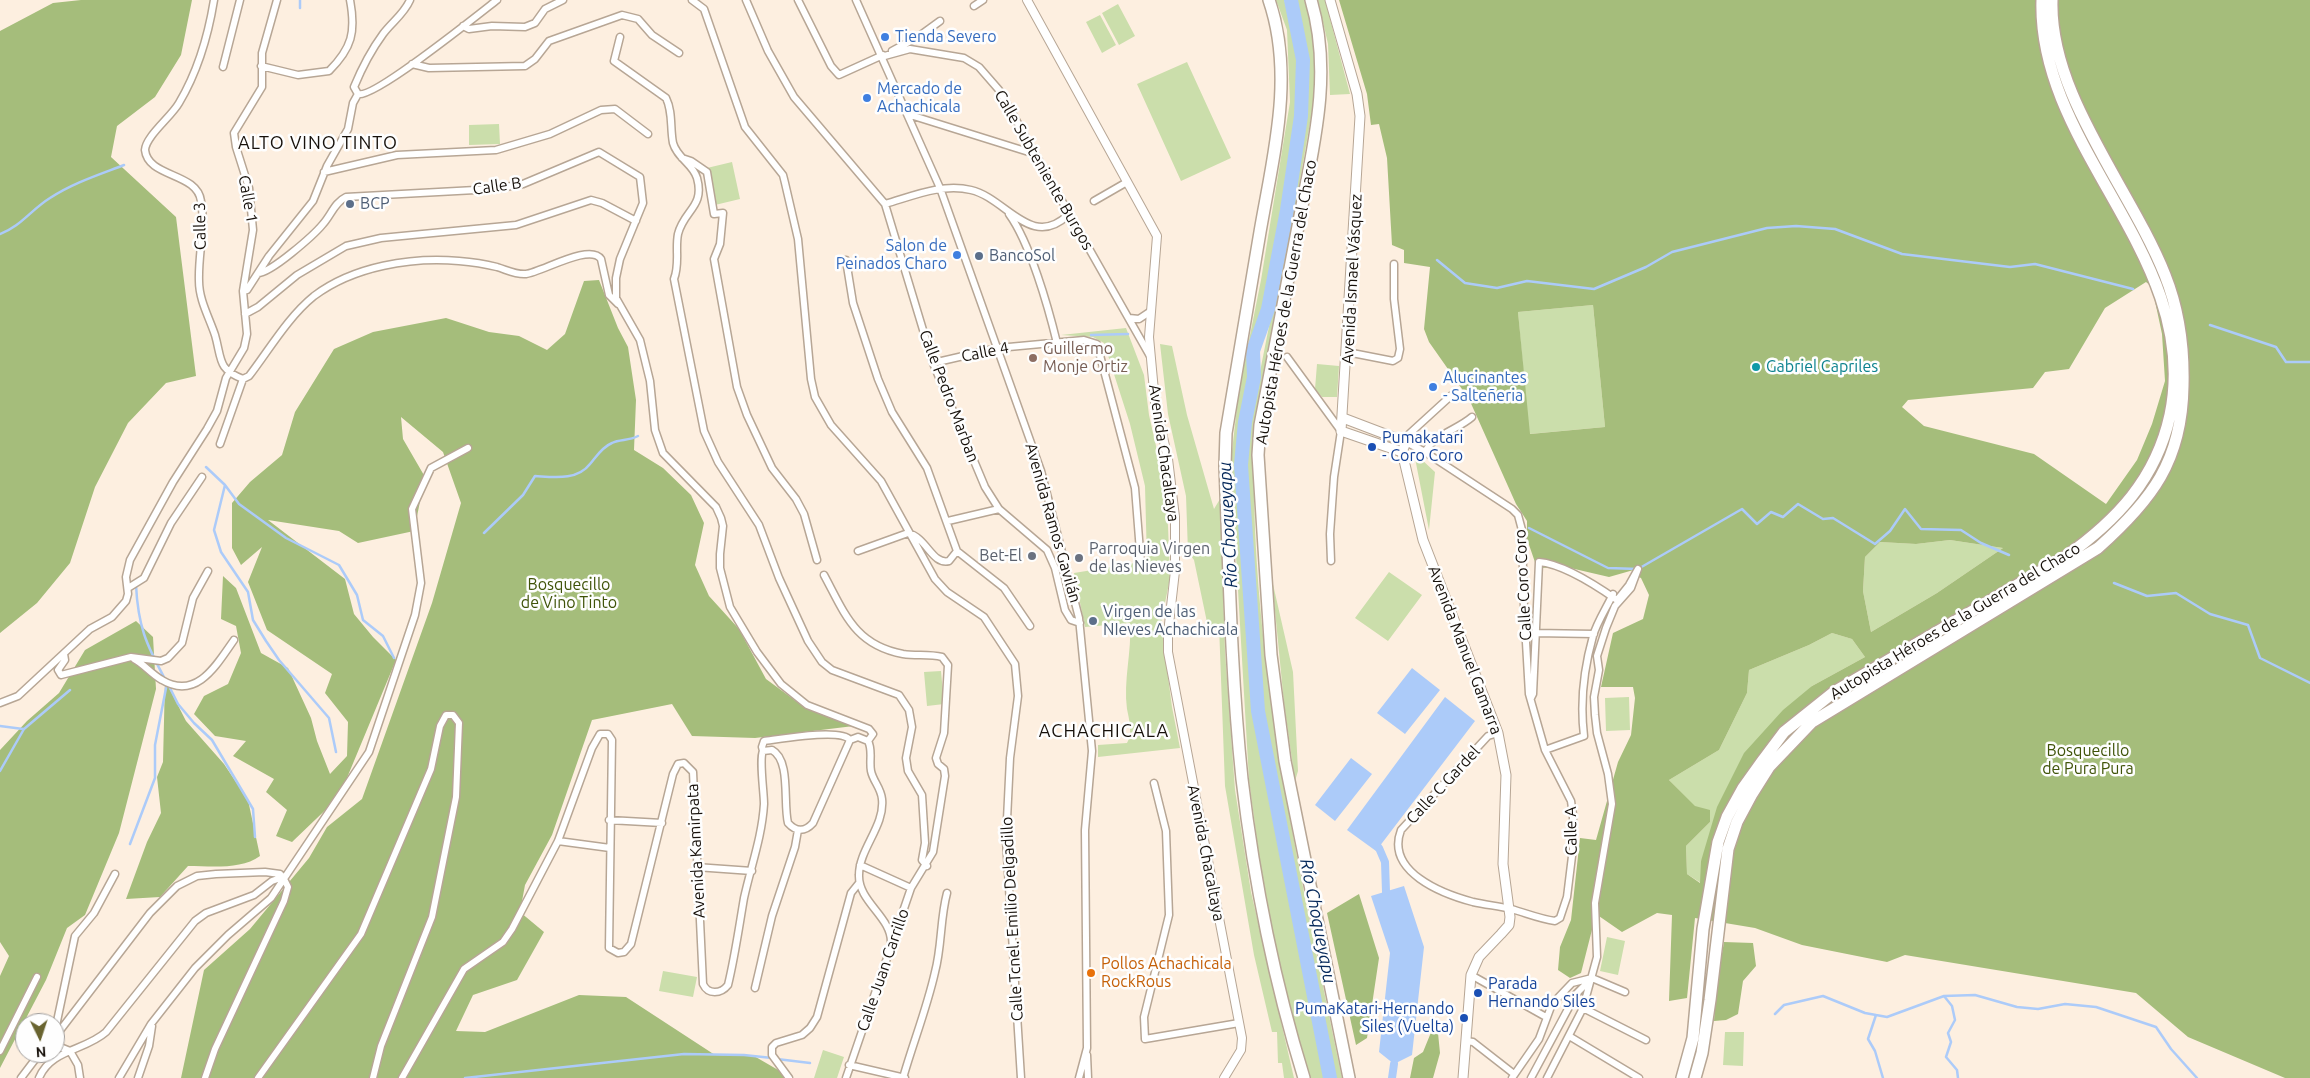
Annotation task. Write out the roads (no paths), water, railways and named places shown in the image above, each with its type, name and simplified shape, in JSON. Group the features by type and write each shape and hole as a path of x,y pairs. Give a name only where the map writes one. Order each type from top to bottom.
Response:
{"highway":[{"path":"1270,0 1281,51 1278,127 1226,433 1225,466 1235,692 1253,858 1287,1022 1304,1078"},
{"name":"Autopista Héroes de la Guerra del Chaco","path":"1311,0 1320,39 1321,68 1317,136 1260,425 1259,463 1271,655 1285,761 1349,1078"},
{"name":"Autopista Héroes de la Guerra del Chaco","path":"1682,1078 1693,1038 1703,929 1718,842 1727,817 1743,788 1763,760 1784,732 1834,692 2065,557 2092,537 2121,511 2142,483 2157,456 2166,432 2173,401 2174,378 2172,344 2161,299 2146,260 2071,121 2045,47 2042,0"},
{"name":"Autopista Héroes de la Guerra del Chaco","path":"1695,1078 1702,1053 1710,1000 1728,849 1737,822 1769,767 1812,722 2098,548 2127,522 2146,500 2162,477 2169,461 2177,435 2183,403 2183,364 2175,302 2154,250 2099,149 2066,78 2054,32 2052,0"}],"main road":[{"name":"Avenida Ismael Vásquez","path":"1330,0 1360,116 1342,430"},
{"name":"Calle Coro Coro","path":"1343,418 1406,442"},
{"path":"1342,430 1402,452 1406,442"},
{"name":"Avenida Manuel Gamarra","path":"1402,452 1423,540 1498,733 1506,775 1503,864 1510,909 1508,925 1479,957 1471,975 1463,1078"}],"street":[{"name":"Calle 3","path":"214,0 208,33 196,71 179,104 147,142 145,150 150,162 190,184 200,195 202,208 200,287 222,366 229,373"},
{"path":"223,67 240,0"},
{"name":"Calle 1","path":"128,588 126,577 130,560 173,482 193,454 210,423 229,373 244,348 247,334 243,291 254,230 249,188 236,147 234,133 260,93 262,82 260,66 265,39 277,0"},
{"path":"260,66 298,75 329,71 348,49 351,40 353,19 350,0"},
{"path":"358,94 354,87 382,35 406,8 410,0"},
{"path":"358,94 367,94 412,64 497,0"},
{"path":"463,26 469,29 492,26 525,27 535,23 546,9 563,0"},
{"name":"Calle Tcnel. Emilio Delgadillo","path":"692,0 704,10 745,128 783,175 798,239 811,379 819,407 831,425 880,481 908,534 935,579 947,592 984,617 1016,664 1018,696 1010,758 1006,840 1021,1078"},
{"name":"Calle Pedro Marban","path":"746,0 768,51 794,97 885,204 933,363 985,487 999,509 1034,536 1047,550 1055,568 1065,610 1071,620 1080,623"},
{"path":"798,0 831,66 839,75 881,57 918,37 940,21"},
{"name":"Avenida Ramos Gavilán","path":"856,0 940,188 998,348 1040,471 1080,623 1092,750 1085,830 1087,1048 1079,1078"},
{"path":"974,6 983,0"},
{"name":"Avenida Chacaltaya","path":"1027,0 1157,236 1149,337 1155,402 1169,468 1175,517 1175,571 1168,633 1168,652 1242,1038 1241,1050 1224,1078"},
{"path":"412,64 429,68 525,66 533,61 548,41 622,15 638,19 652,35 679,53"},
{"path":"620,37 614,61 666,98 671,118 673,143 681,158 695,173 699,198 679,232 678,267 675,284 684,325 691,374 704,431 722,470 759,525 779,578 808,640 822,662 832,670 899,695 905,702 912,728 906,758 908,771 922,795 925,843 922,860 927,866"},
{"name":"Calle Subteniente Burgos","path":"881,57 910,49 964,58 979,67 999,90 1151,359"},
{"path":"243,291 247,290 308,208 324,172 348,129 353,103 358,94"},
{"path":"324,172 397,155 496,150 550,134 589,115 609,108 615,109 648,134"},
{"path":"907,114 1035,154"},
{"name":"Calle B","path":"258,273 268,270 313,234 323,225 340,200 346,197 494,189 523,184 599,152 637,174 642,184 644,197 636,221"},
{"path":"681,158 691,161 707,172 714,214 723,213 720,244 714,259 738,387 747,415 772,468 796,499 804,514 817,560"},
{"path":"1094,201 1127,182"},
{"path":"885,204 940,188 972,190 988,197 1029,226 1044,227 1060,222 1068,215"},
{"path":"245,314 258,307 304,270 333,252 360,242 516,225 591,200 602,203 636,221 625,244 617,270 615,285 618,304"},
{"path":"1006,210 1020,229 1052,322 1057,343"},
{"path":"220,444 243,379 249,376 296,314 315,296 364,272 399,262 433,259 459,261 482,264 519,275 528,274 569,258 590,254 599,256 609,295 618,304 640,340 650,381 655,430 663,453 716,507 721,518 723,526 720,568 730,607 757,652 782,684 807,704 869,729 873,734 868,741"},
{"path":"846,260 853,302 878,379 892,412 927,468 948,521 957,551 1004,588 1030,626"},
{"path":"1347,352 1393,361 1398,358 1400,349 1394,299 1394,264"},
{"path":"1129,318 1139,319 1150,311"},
{"name":"Calle 4","path":"933,363 998,348 1084,340 1097,344 1135,488 1141,564"},
{"path":"1287,357 1342,430"},
{"path":"229,373 243,379"},
{"path":"1406,442 1408,435 1454,394"},
{"path":"1425,452 1432,440 1462,425 1472,417"},
{"name":"Avenida Ismael Vásquez","path":"1331,561 1330,534 1334,477 1342,430"},
{"name":"Calle Coro Coro","path":"1406,442 1425,452 1518,515 1522,530 1524,608 1531,698"},
{"path":"119,1078 151,1024 195,968 228,935 271,898 369,752 415,615 421,583 412,509 431,468 468,448"},
{"path":"0,703 18,696 90,629 112,617 119,610 128,594 128,588 144,578 171,523 202,477"},
{"path":"948,521 999,509"},
{"path":"858,550 908,534 914,535 926,544 937,560 949,561 957,551"},
{"path":"1531,698 1533,694 1539,562 1551,563 1593,583 1614,598"},
{"path":"1545,750 1584,736 1582,719 1584,690 1594,634 1614,598 1629,585 1638,569 1631,588 1615,606 1597,656 1599,670 1594,697 1595,715 1612,804 1595,903 1598,948 1583,1008 1547,1078"},
{"path":"64,654 65,660 58,670 61,675 130,657 161,660 176,651 184,636 193,598 208,571"},
{"name":"Calle Juan Carrillo","path":"824,575 853,628 863,637 904,654 942,657 948,665 944,733 936,758 938,764 944,769 945,776 938,830 933,852 927,866 911,888 846,1078"},
{"path":"1535,633 1594,634"},
{"path":"130,657 141,663 162,681 178,685 192,685 203,681 209,675 234,640"},
{"name":"Calle A","path":"1510,909 1555,921 1560,918 1566,897 1573,848 1571,801 1545,750 1536,725 1531,698"},
{"path":"258,1078 361,934 431,769 440,726 446,715 453,716 459,723 456,797 432,917 381,1046 373,1078"},
{"name":"Avenida Kamirpata","path":"402,1078 464,969 503,942 512,929 558,841 592,748 598,736 605,733 610,735 612,740 608,943 614,952 624,952 631,944 673,774 678,764 684,763 693,772 703,984 706,990 713,992 723,990 728,985 745,896 760,843 763,811 764,779 761,761 763,751"},
{"name":"Calle C Gardel","path":"1498,733 1488,736 1401,830 1400,853 1410,872 1446,892 1472,902 1510,909"},
{"path":"850,740 845,736 834,734 774,739 764,741 762,747 763,751 772,750 782,760 787,820 792,827 798,830 806,829 813,823 850,740 858,737 868,741 871,773 882,795 882,807 860,864 859,883 891,938 891,948"},
{"path":"1154,783 1166,831 1170,914 1144,1017 1145,1039 1239,1023"},
{"path":"609,820 662,824"},
{"path":"755,988 772,916 795,847 798,830"},
{"path":"558,841 610,848"},
{"path":"860,864 911,888"},
{"path":"696,867 752,870"},
{"path":"65,1024 150,913 177,886 197,876 275,873 284,878 288,887 284,901 215,1049 206,1078"},
{"path":"59,1013 75,936 94,913 115,874"},
{"path":"39,1078 48,1062 90,1044 106,1032 182,934 199,917 254,895 272,881 284,878"},
{"path":"789,1078 772,1055 772,1047 781,1040 802,1035 817,1017 851,893 859,883"},
{"path":"849,1065 903,1078 935,973 939,955 941,915 947,893"},
{"path":"1471,975 1546,1017"},
{"path":"0,1051 36,976"},
{"path":"1530,1078 1576,994 1592,978"},
{"path":"1466,1041 1473,1042 1513,1076 1539,1039 1552,1004 1572,984 1581,979 1592,978 1625,992"},
{"path":"1583,1008 1646,1040"},
{"path":"138,1078 149,1046 151,1024"},
{"path":"1569,1036 1639,1078"},
{"path":"1087,1048 1088,1078"},
{"path":"65,1049 70,1051 78,1066 80,1078"},
{"path":"21,1078 32,1063"}],"water":[{"path":"1412,668 1440,690 1405,734 1377,713"},
{"path":"1445,697 1475,721 1376,851 1347,830"},
{"path":"1351,758 1372,774 1335,821 1315,805"},
{"path":"1404,886 1424,947 1412,1055 1394,1064 1379,1052 1390,953 1371,896"}],"waterway":[{"path":"300,0 300,8"},
{"name":"Río Choqueyapu","path":"1291,0 1303,60 1301,116 1287,210 1268,309 1253,351 1254,377 1245,422 1241,465 1258,711 1330,1078"},
{"path":"0,234 14,227 44,202 59,193 124,165"},
{"path":"1437,260 1465,283 1497,288 1527,281 1594,289 1646,267 1672,252 1767,228 1796,226 1835,229 1902,254 2010,267 2035,264 2133,289"},
{"path":"2210,325 2276,347 2286,362 2310,362"},
{"path":"1091,335 1128,334"},
{"path":"484,533 523,495 535,476 572,476 585,469 608,445 638,436"},
{"path":"206,467 225,485 239,504 286,538 339,565 357,595 363,620 383,636 394,658"},
{"path":"225,485 214,530 221,552 248,592 253,620 266,641 279,660 329,718 336,752"},
{"path":"1529,528 1608,568 1638,569 1742,509 1757,524 1771,512 1783,517 1798,504 1823,519 1833,518 1875,544 1890,531 1905,509 1921,529 1961,530 1981,543 2009,555"},
{"path":"2114,583 2147,596 2176,593 2210,614 2248,625 2260,658 2310,683"},
{"path":"136,585 144,634 165,679"},
{"path":"130,844 155,778 155,745 167,683"},
{"path":"168,684 178,704 212,740 253,809 255,837"},
{"path":"0,771 24,729 70,690"},
{"path":"0,726 23,729"},
{"path":"1379,848 1385,862 1386,892"},
{"path":"1775,1014 1784,1005 1823,996 1865,1013 1887,1017 1944,996 1975,995 2017,1007 2038,1009 2065,1004 2096,1007 2156,1027 2171,1049 2197,1078"},
{"path":"1944,996 1952,1006 1955,1020 1948,1033 1951,1042 1946,1057 1957,1070 1958,1078"},
{"path":"1876,1015 1868,1039 1875,1051 1883,1078"},
{"path":"465,1078 684,1054 744,1055 772,1058"},
{"path":"777,1059 810,1063"},
{"path":"1392,1078 1394,1064"}],"place":[{"name":"Tienda Severo","path":"885,37"},
{"name":"Mercado de Achachicala","path":"867,98"},
{"name":"BCP","path":"350,204"},
{"name":"Salon de Peinados Charo","path":"957,255"},
{"name":"BancoSol","path":"979,256"},
{"name":"Guillermo Monje Ortiz","path":"1033,358"},
{"name":"Gabriel Capriles","path":"1756,367"},
{"name":"Alucinantes - Salteñeria","path":"1433,387"},
{"name":"Pumakatari - Coro Coro","path":"1372,447"},
{"name":"Bet-El","path":"1032,556"},
{"name":"Parroquia Virgen de las Nieves","path":"1079,558"},
{"name":"Virgen de las NIeves Achachicala","path":"1093,621"},
{"name":"Pollos Achachicala RockRous","path":"1091,973"},
{"name":"Parada Hernando Siles","path":"1478,993"},
{"name":"PumaKatari-Hernando Siles (Vuelta)","path":"1464,1018"}],"district":[{"name":"ALTO VINO TINTO","path":"318,143"},
{"name":"ACHACHICALA","path":"1104,731"}],"park label":[{"name":"Bosquecillo de Vino Tinto","path":"569,594"},
{"name":"Bosquecillo de Pura Pura","path":"2088,760"}]}
